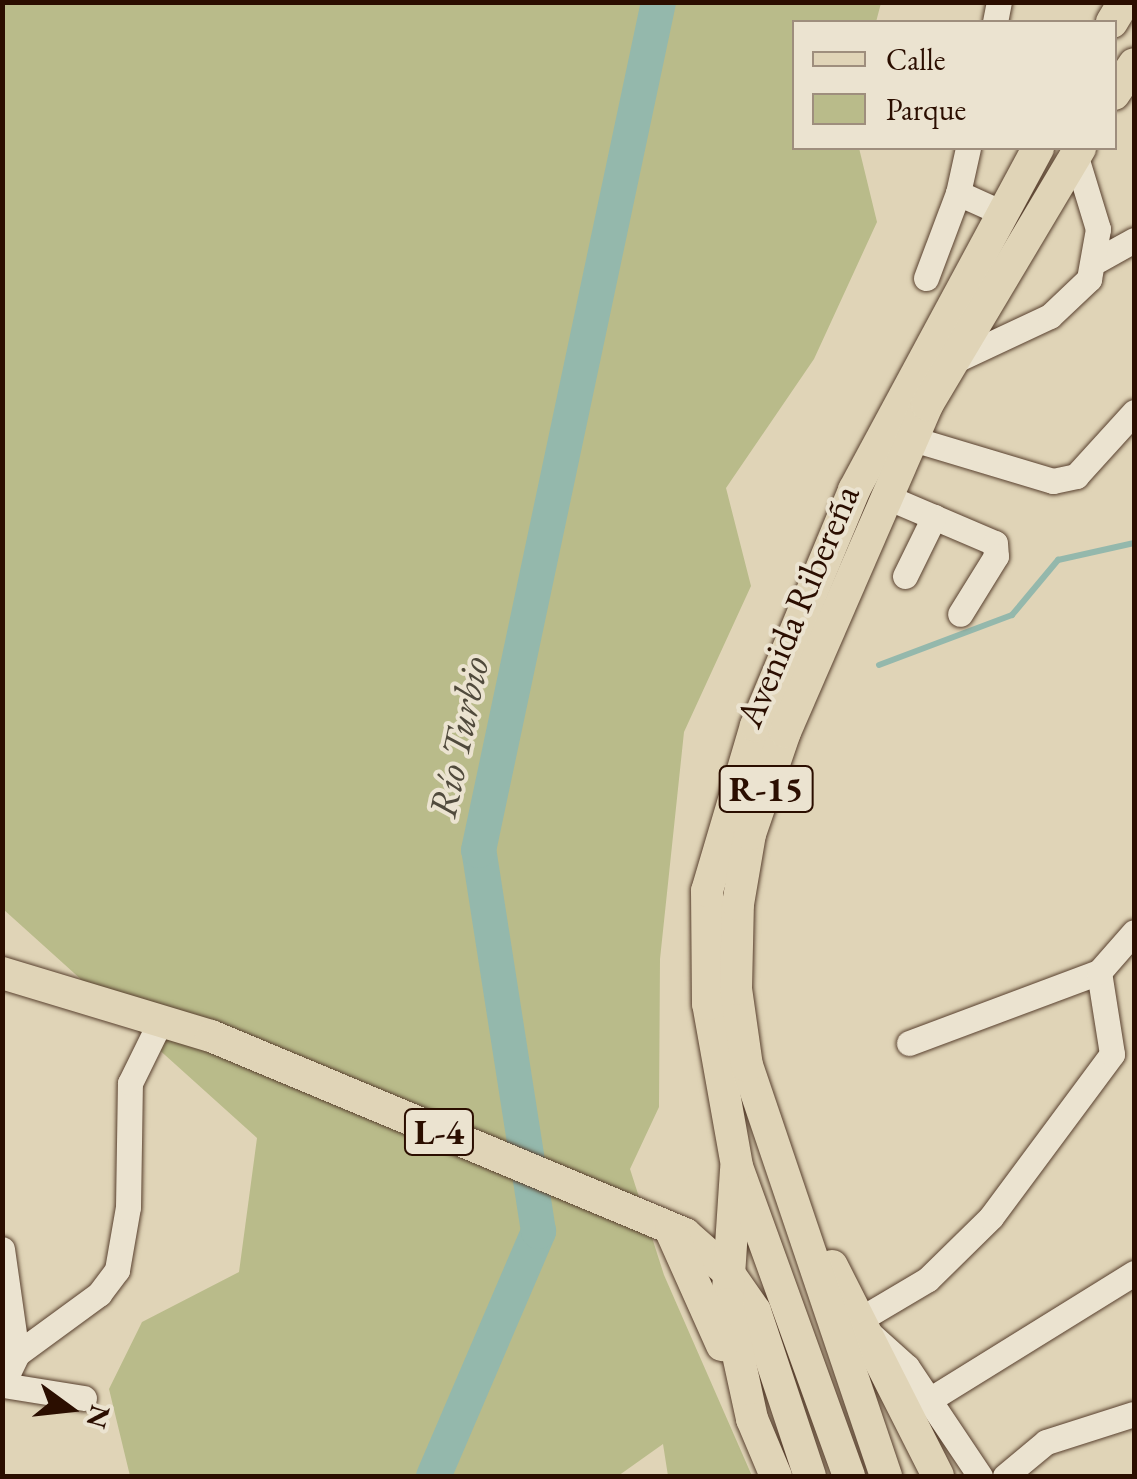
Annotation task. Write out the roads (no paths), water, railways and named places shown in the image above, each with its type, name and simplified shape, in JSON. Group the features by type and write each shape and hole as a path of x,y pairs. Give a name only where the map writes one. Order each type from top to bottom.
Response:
{"main road":[{"path":"1117,90 1134,64"},
{"name":"Avenida Ribereña","path":"849,1476 737,1166 719,1083 705,939 725,810 854,490 1000,212 1037,150"},
{"name":"Avenida Ribereña","path":"886,1476 781,1176 747,1066 736,989 738,904 750,834 785,732 913,439 954,361 1078,151"},
{"name":"L-4","path":"2,973 211,1036 674,1231"},
{"path":"674,1231 716,1218 737,1166"},
{"path":"737,1166 727,1304 752,1418"},
{"path":"781,1176 938,1476"},
{"path":"674,1231 728,1272 776,1364 810,1476"},
{"path":"674,1231 776,1476"}],"street":[{"path":"926,278 958,193 968,150"},
{"path":"1078,151 1094,206 1098,260"},
{"path":"958,193 1000,212"},
{"path":"954,361 1050,316 1098,260 1134,240"},
{"path":"913,439 1053,481 1076,476 1134,412"},
{"path":"887,498 995,543 996,556 960,614"},
{"path":"906,576 934,517"},
{"path":"909,1043 1098,972 1134,932"},
{"path":"980,1476 894,1352 862,1325 928,1279 991,1217 1123,1055 1098,972"},
{"path":"16,1354 99,1294 117,1270 128,1207 130,1083 160,1022"},
{"path":"2,1249 16,1354 3,1385 84,1398"},
{"path":"929,1400 1134,1272"},
{"path":"1005,1476 1046,1442 1134,1414"}],"waterway":[{"name":"Río Turbio","path":"433,1476 538,1231 478,850 658,2"},
{"path":"879,665 1012,615 1058,560 1134,543"}]}
